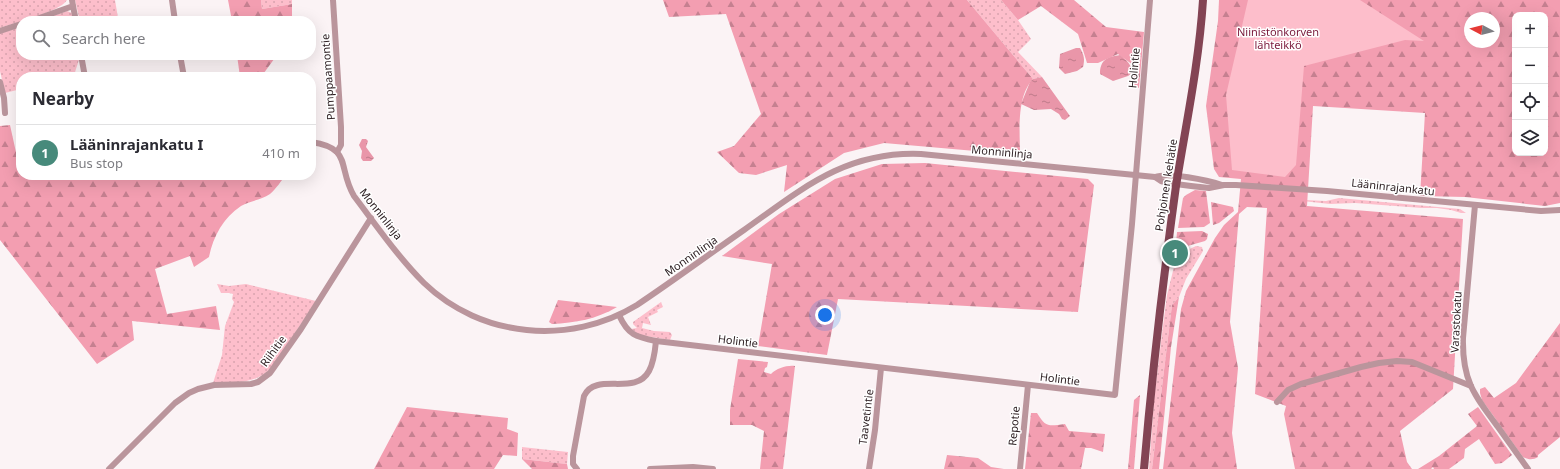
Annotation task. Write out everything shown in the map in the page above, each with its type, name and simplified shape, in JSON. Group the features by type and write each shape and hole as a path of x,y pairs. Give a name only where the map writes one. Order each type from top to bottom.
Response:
{"main road":[{"name":"Pohjoinen kehätie","path":"1144,469 1158,317 1177,181 1196,69 1203,0"}],"street":[{"path":"172,0 174,16"},
{"name":"Pumppaamontie","path":"333,0 341,127 341,145 337,152"},
{"name":"Holintie","path":"619,316 624,326 632,333 642,338 656,341 1115,395 1132,232 1135,175 1150,0"},
{"path":"42,16 72,3 75,16"},
{"path":"0,31 16,26"},
{"path":"82,60 84,72"},
{"path":"181,60 183,72"},
{"path":"0,82 4,98 5,113"},
{"path":"316,143 328,145 337,152"},
{"name":"Monninlinja","path":"337,152 341,158 349,188 371,218 424,283 447,302 482,320 505,327 526,331 544,332 578,328 619,316 643,301 816,180 838,168 863,160 891,154 920,154 1155,177 1163,174 1177,181"},
{"name":"Lääninrajankatu","path":"1177,181 1209,181 1224,185 1327,191 1541,211 1560,210"},
{"name":"Varastokatu","path":"1475,205 1463,349 1466,373 1476,397 1528,469"},
{"name":"Riihitie","path":"109,469 175,403 185,395 206,386 251,384 258,382 270,373 301,329 371,218"},
{"path":"577,469 573,464 573,456 586,391 598,385 632,384 644,378 651,366 656,341"},
{"path":"1277,402 1288,390 1301,384 1361,367 1397,361 1412,362 1471,386"},
{"name":"Taavetintie","path":"869,469 875,430 881,368"},
{"name":"Repotie","path":"1020,469 1028,385"},
{"path":"650,469 692,466 713,469"}],"green space":[{"path":"0,0 67,0 56,9 37,16 16,16 16,23 0,28"},
{"path":"75,0 115,0 118,16 79,16"},
{"path":"228,0 261,0 262,9 292,4 292,16 231,16"},
{"path":"261,0 292,0 292,4 262,9"},
{"path":"663,0 967,0 1033,79 1028,86 1021,105 1020,155 884,143 844,153 784,192 787,165 756,175 739,173 717,152 734,146 761,114 726,14 669,17"},
{"path":"967,0 1001,0 1018,20 1031,39 1018,52 1042,77 1033,79"},
{"path":"1001,0 1074,0 1106,27 1144,32 1139,88 1132,85 1133,65 1118,54 1098,63 1087,63 1078,34 1041,6 1018,20"},
{"path":"1219,0 1560,0 1560,203 1545,206 1465,197 1420,196 1425,113 1313,106 1307,206 1463,219 1453,389 1400,431 1407,462 1412,469 1295,469 1284,414 1286,406 1255,394 1267,208 1247,207 1239,214 1230,322 1238,368 1232,433 1237,469 1163,469 1181,309 1186,291 1215,238 1224,225 1238,212 1241,179 1219,177 1214,169 1206,106 1218,21"},
{"name":"Niinistönkorven lähteikkö","path":"1248,0 1360,0 1424,41 1405,40 1304,66 1296,165 1285,177 1232,170 1226,95"},
{"path":"67,11 72,13 72,16 52,16"},
{"path":"16,28 16,60 79,60 75,72 16,72 16,90 5,93 0,71 0,33"},
{"path":"238,60 273,60 265,72 239,72"},
{"path":"10,125 16,152 16,180 282,180 270,194 241,206 229,216 216,235 209,257 194,267 190,256 155,269 167,314 216,306 220,330 132,321 134,340 97,364 0,240 0,126"},
{"path":"925,163 1088,179 1094,185 1078,312 838,299 827,355 758,346 772,264 722,256 779,214 835,179 882,164"},
{"path":"1195,190 1206,191 1210,223 1204,227 1178,228 1183,198"},
{"path":"1339,198 1460,209 1466,213 1437,208 1355,203 1330,204 1284,199 1326,201"},
{"path":"1211,202 1233,207 1234,211 1219,223 1213,225"},
{"path":"1202,231 1208,234 1205,241 1177,249 1177,232"},
{"path":"1196,246 1202,247 1203,251 1186,279 1179,297 1172,305 1152,469 1149,469 1154,400 1167,295 1177,255"},
{"path":"217,284 229,286 246,284 316,301 276,362 263,375 248,381 213,383 222,355 225,326 234,302 232,299 233,294 221,293"},
{"path":"1179,297 1171,347 1159,469 1152,469 1172,305"},
{"path":"558,300 617,307 602,315 586,320 552,324 549,322"},
{"path":"661,302 663,307 657,310 658,312 648,317 651,325 643,323 642,328 654,331 670,332 672,335 670,340 639,335 631,329 637,328 633,322"},
{"path":"1560,323 1560,437 1538,455 1538,457 1527,459 1523,457 1482,400 1480,389 1485,387 1494,398 1516,383"},
{"path":"738,359 768,362 764,372 771,374 782,367 795,366 783,469 760,469 764,431 752,425 730,425 730,410"},
{"path":"1140,395 1134,469 1128,469 1134,400"},
{"path":"407,407 508,418 507,429 518,433 517,456 503,455 494,469 374,469"},
{"path":"1478,407 1512,455 1502,463 1495,464 1479,439 1465,449 1464,458 1449,469 1434,469 1433,467 1431,469 1418,469 1439,456 1477,426 1468,414"},
{"path":"1031,413 1037,413 1048,425 1065,424 1069,431 1105,434 1103,452 1091,448 1085,448 1081,469 1025,469"},
{"path":"522,447 568,452 567,464 522,459"},
{"path":"947,455 978,458 991,467 1004,469 944,469"},
{"path":"522,459 567,464 568,469 532,469"}],"water":[{"path":"1080,48 1082,53 1084,59 1083,67 1077,71 1065,74 1059,68 1060,54"},
{"path":"1120,55 1130,65 1132,73 1128,76 1113,81 1100,74 1101,65 1105,60"},
{"path":"1042,77 1070,116 1065,120 1051,109 1034,110 1021,104 1030,82 1033,79"},
{"path":"362,139 366,139 368,141 366,147 374,158 371,161 363,161 361,158 362,151 359,145"}],"place":[{"name":"Lääninrajankatu I","path":"1175,253"}]}
